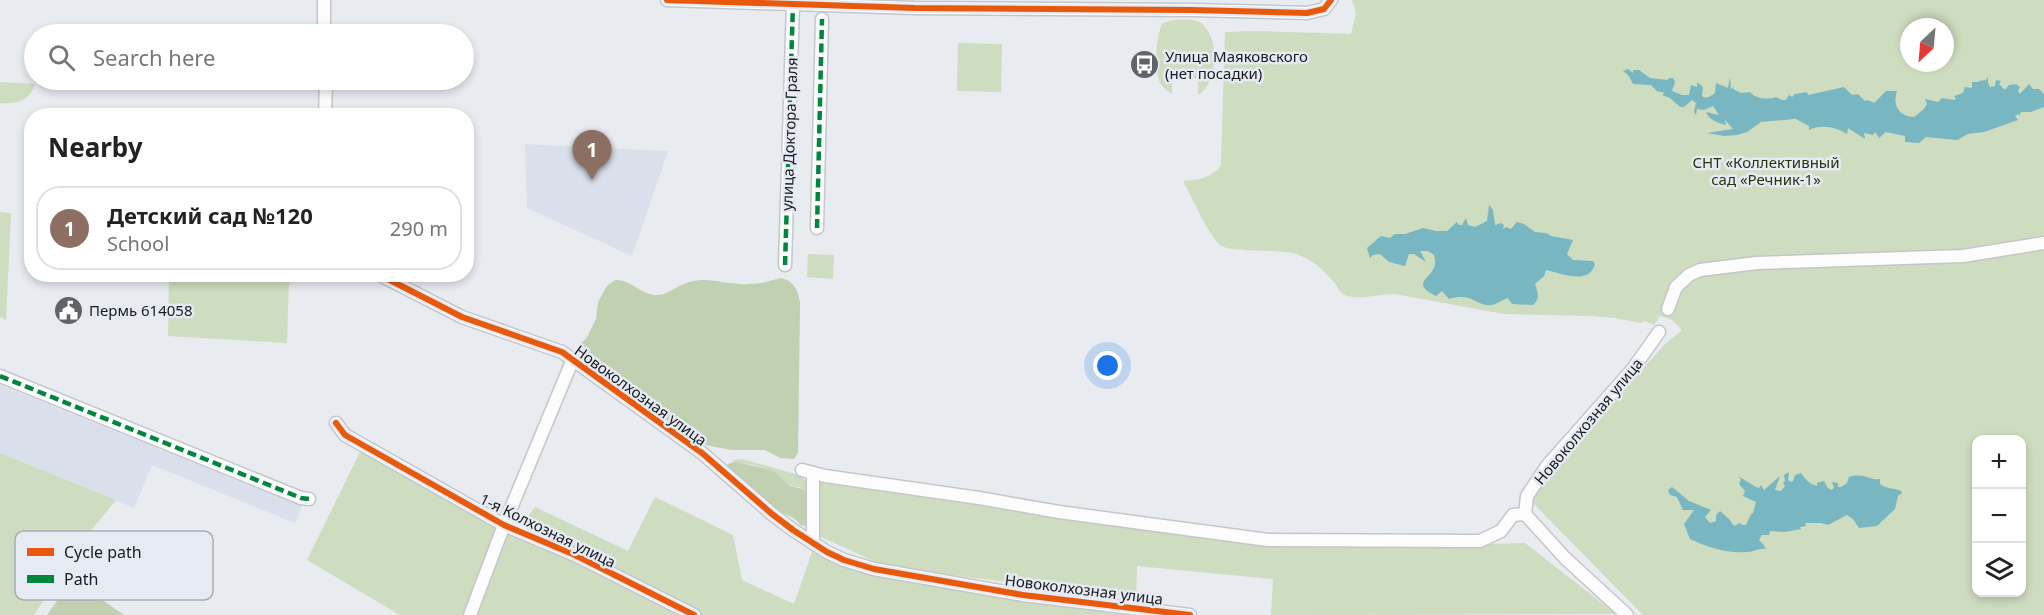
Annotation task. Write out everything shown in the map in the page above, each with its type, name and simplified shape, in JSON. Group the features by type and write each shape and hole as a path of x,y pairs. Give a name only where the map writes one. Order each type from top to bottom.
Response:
{"street":[{"path":"324,0 324,24"},
{"path":"667,0 915,8 1307,13 1324,9 1331,0"},
{"name":"улица Доктора Граля","path":"785,265 793,3"},
{"name":"улица Доктора Граля","path":"817,228 822,19"},
{"path":"325,108 326,90"},
{"path":"1668,309 1673,292 1694,271 1742,264 1963,255 2044,243"},
{"name":"Новоколхозная улица","path":"394,282 462,317 562,352 702,453 772,514 836,556 874,569 1023,595 1191,615"},
{"name":"Новоколхозная улица","path":"1525,513 1527,496 1547,466 1632,370 1659,332"},
{"path":"470,615 504,525 573,359"},
{"path":"0,376 309,500"},
{"name":"1-я Колхозная улица","path":"336,423 345,435 504,525 575,555 694,615"},
{"path":"813,543 807,471 1059,512 1268,540 1480,541 1501,531 1513,516 1525,513 1565,558 1627,615"},
{"path":"1073,615 1078,602"}],"shaded area":[{"path":"525,144 668,151 632,256 527,208"},
{"path":"0,385 302,506 295,523 152,465 134,508 0,453"}],"green space":[{"name":"СНТ «Коллективный сад «Речник-1»","path":"1352,0 2044,0 2044,615 1643,615 1530,500 1566,455 1664,345 1682,330 1671,319 1660,316 1654,325 1645,321 1641,323 1590,316 1504,314 1395,294 1351,297 1341,293 1320,267 1298,255 1233,249 1220,245 1205,224 1183,181 1205,178 1221,165 1225,32 1351,34 1356,13"},
{"path":"1173,20 1198,21 1207,29 1211,38 1214,49 1213,71 1205,89 1198,95 1198,78 1172,78 1172,94 1161,84 1157,74 1157,42 1161,28 1163,23"},
{"path":"958,43 1002,44 1001,92 957,91"},
{"path":"0,82 24,83 24,90 33,90 22,100 0,103"},
{"path":"0,212 11,213 6,320 0,317"},
{"path":"808,254 834,255 833,279 807,277"},
{"path":"781,278 789,281 795,287 800,303 798,453 794,459 780,458 765,450 732,450 699,444 600,377 597,366 578,352 578,345 586,339 596,319 598,302 607,286 615,280 625,282 649,294 659,295 692,281 708,280 749,284"},
{"path":"169,282 289,282 287,343 168,336"},
{"path":"360,452 519,528 535,507 628,551 655,497 733,535 742,580 794,604 812,552 861,571 1066,606 1150,615 400,615 307,560"},
{"path":"0,453 116,500 91,531 15,531 15,600 44,600 34,615 0,615"},
{"path":"742,459 799,475 806,481 808,496 800,487 791,486 779,475 770,471 748,464 731,463"},
{"path":"735,462 767,469 778,474 790,486 803,489 808,496 807,526 800,525 744,485 727,466"},
{"path":"818,480 1251,540 1372,547 1525,543 1616,614 1271,615 1273,579 1137,566 1136,598 887,567 819,536"},
{"path":"58,600 104,600 124,615 47,615"}],"water":[{"path":"1628,69 1633,73 1633,70 1639,70 1650,78 1667,80 1673,78 1675,82 1672,91 1682,95 1689,95 1691,85 1697,87 1697,82 1703,87 1702,96 1706,98 1715,93 1716,83 1728,88 1730,77 1731,89 1734,87 1733,89 1741,93 1750,92 1766,99 1776,97 1786,100 1789,95 1792,97 1795,94 1807,92 1808,95 1844,87 1852,95 1858,94 1865,101 1874,103 1886,91 1897,91 1896,106 1904,115 1914,117 1924,109 1927,104 1925,99 1938,102 1942,98 1954,100 1956,99 1954,96 1963,93 1965,87 1972,88 1972,82 1986,80 1988,77 1990,87 1995,86 1996,80 2001,81 1999,84 2005,90 2009,85 2016,84 2020,87 2018,91 2020,94 2029,84 2033,89 2039,89 2044,94 2044,107 2031,112 2021,112 2019,116 2018,114 2015,116 2018,120 1984,132 1968,134 1957,140 1926,137 1919,143 1905,142 1905,136 1886,132 1879,138 1875,132 1873,135 1864,133 1865,139 1848,128 1847,134 1828,127 1809,130 1809,126 1794,118 1761,122 1747,132 1724,136 1707,133 1733,129 1725,120 1726,125 1709,117 1706,112 1719,115 1713,106 1704,110 1697,109 1696,115 1694,112 1696,103 1692,100 1684,107 1680,107 1670,98 1662,95 1665,93 1657,91 1651,85 1633,84 1623,71"},
{"path":"1489,205 1493,210 1495,225 1501,223 1504,225 1503,229 1506,227 1511,229 1517,222 1535,232 1573,240 1567,254 1573,260 1593,261 1595,264 1592,271 1587,275 1574,276 1546,270 1544,276 1535,284 1538,297 1533,305 1512,304 1508,298 1486,305 1464,297 1449,299 1442,291 1436,296 1427,291 1423,282 1435,263 1434,255 1428,251 1420,251 1426,262 1414,254 1409,254 1405,266 1389,262 1380,254 1370,258 1367,248 1381,236 1390,238 1395,234 1405,234 1423,228 1447,231 1457,222 1462,225 1466,218 1468,225 1475,227 1487,221"},
{"path":"1789,472 1788,480 1791,482 1795,475 1801,473 1814,485 1817,486 1817,483 1824,481 1831,490 1834,488 1832,482 1838,483 1838,487 1841,487 1847,483 1849,477 1859,475 1880,479 1882,486 1899,490 1902,493 1898,496 1895,509 1877,526 1859,528 1847,515 1828,525 1805,523 1806,526 1800,527 1801,529 1785,532 1770,531 1769,535 1762,535 1759,540 1766,549 1733,552 1703,545 1690,539 1684,524 1694,510 1683,510 1677,497 1670,495 1668,490 1672,487 1689,501 1711,510 1705,517 1710,523 1716,521 1716,515 1720,511 1734,526 1740,523 1746,525 1756,502 1743,496 1745,491 1739,484 1741,479 1738,476 1756,487 1759,488 1761,485 1764,490 1780,476 1775,490 1781,491 1785,486 1784,475"}],"marked path":[{"path":"785,265 793,3"},
{"path":"817,228 822,19"},
{"path":"0,376 301,498 309,499"}],"cycle path":[{"path":"667,0 915,8 1307,13 1324,9 1331,0"},
{"path":"394,282 462,317 562,352 702,453 793,530 844,560 874,569 1023,595 1190,615"},
{"path":"336,423 345,435 504,525 575,555 694,615"}],"place":[{"name":"Улица Маяковского (нет посадки)","path":"1144,65"},
{"name":"Детский сад №120","path":"592,180"},
{"name":"Пермь 614058","path":"68,310"}]}
